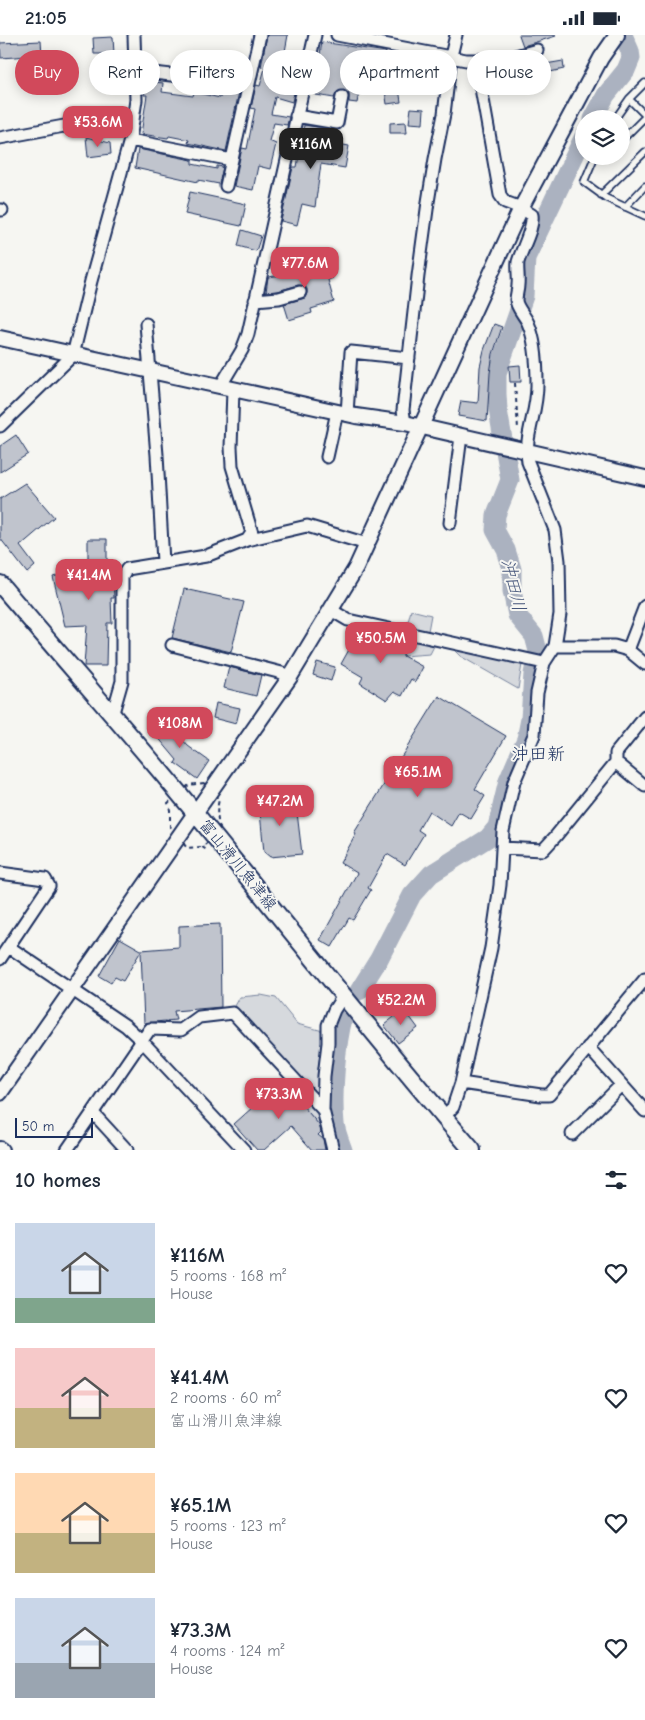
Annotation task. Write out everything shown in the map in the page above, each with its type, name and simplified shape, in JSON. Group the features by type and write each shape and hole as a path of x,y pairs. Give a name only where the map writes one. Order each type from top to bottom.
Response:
{"main road":[{"name":"富山滑川魚津線","path":"0,584 195,813 444,1117 464,1146"}],"street":[{"path":"134,35 134,50"},
{"path":"226,187 260,35"},
{"path":"247,540 252,533 232,466 227,388 248,334 315,35"},
{"path":"337,35 418,50"},
{"path":"452,50 456,35"},
{"path":"0,1093 290,677 331,611 356,568 521,208 601,58 617,35"},
{"path":"0,426 73,355 91,281 130,140 136,95"},
{"path":"405,423 404,410 409,358 426,221 446,95"},
{"path":"444,1117 453,1107 461,1083 491,948 500,885 503,831 514,782 534,735 537,693 544,663 555,646 560,614 559,561 555,531 523,450 536,406 538,384 534,347 528,325 516,301 518,264 533,222 532,215 521,208 505,202 500,195 482,95"},
{"path":"296,116 336,123 342,97"},
{"path":"0,138 64,126 91,128 105,123 133,121"},
{"path":"130,140 232,160"},
{"path":"255,299 279,298 300,292"},
{"path":"146,324 151,371 163,562"},
{"path":"0,338 342,413 405,423 645,478"},
{"path":"327,457 342,413 351,352 409,358"},
{"path":"450,523 461,436"},
{"path":"112,715 122,681 122,577 127,569 206,556 247,540 307,526 367,543"},
{"path":"628,650 645,606"},
{"path":"331,611 348,620 544,663"},
{"path":"172,645 282,673 290,677"},
{"path":"555,646 614,646 628,650 645,664"},
{"path":"502,848 542,850 555,837 616,761 616,753 645,717"},
{"path":"616,761 645,787"},
{"path":"0,873 45,879 50,886 0,959"},
{"path":"9,947 126,1027 142,1041 244,1150"},
{"path":"461,1083 549,1095 645,979"},
{"path":"333,1150 323,1110 328,1025 334,1010 343,996"},
{"path":"67,1150 150,1029 181,1030 200,1017 233,1013 323,1110"},
{"path":"588,1047 645,1111"},
{"path":"572,1133 621,1085"},
{"path":"93,1113 127,1150"}],"lane":[{"path":"621,110 645,83"},
{"path":"629,99 645,116 630,132"},
{"path":"601,195 645,152"},
{"path":"591,165 584,181 601,195 645,216"},
{"path":"625,207 645,186"}],"path":[{"path":"515,383 523,450"}],"shaded area":[{"path":"411,610 431,615 428,631 435,644 430,654 403,656 404,638"},
{"path":"453,649 522,664 518,689 460,656"},
{"path":"261,995 276,998 297,1024 323,1031 320,1095 315,1096 235,1006 240,997"},
{"path":"297,1085 320,1110 323,1130 291,1092"}],"building":[{"path":"267,35 288,35 285,50 264,50"},
{"path":"519,35 556,35 556,36 523,46"},
{"path":"113,37 114,50 94,50 93,38"},
{"path":"41,41 42,50 15,50 15,57 1,58 0,43"},
{"path":"322,42 373,50 340,50 340,91 337,92 334,98 316,95 330,95 330,50 321,50"},
{"path":"563,61 564,69 551,72 551,63"},
{"path":"263,75 263,95 294,95 292,102 275,97 271,114 289,117 287,125 274,123 269,141 276,144 270,169 258,166 253,190 234,186 242,148 247,149 255,109 251,108 256,85 260,86"},
{"path":"160,83 163,83 162,92 170,93 170,95 207,95 220,98 220,95 238,95 226,151 188,143 189,140 169,136 168,138 141,134 147,95 160,95"},
{"path":"349,95 358,95 357,103 349,102"},
{"path":"386,95 400,95 401,102 387,104"},
{"path":"411,108 424,109 423,124 409,123"},
{"path":"406,122 407,133 390,133 390,123"},
{"path":"304,125 330,129 327,142 349,146 345,168 321,164 315,207 302,204 297,225 281,221 293,167 297,167"},
{"path":"86,137 110,143 111,154 88,157"},
{"path":"138,149 192,160 192,164 217,169 217,166 223,167 219,184 198,180 198,182 135,168"},
{"path":"190,192 246,204 241,226 185,214"},
{"path":"242,230 261,236 256,251 238,246"},
{"path":"327,262 333,278 328,280 334,302 311,309 312,313 289,320 284,304 305,298 307,289 305,286 298,285 278,291 266,292 268,277 302,272 302,270"},
{"path":"494,324 502,327 493,354 487,421 458,416 461,401 478,403 480,367"},
{"path":"520,365 521,382 510,382 509,366"},
{"path":"16,435 28,454 0,472 0,446"},
{"path":"25,483 54,517 20,546 35,566 27,573 0,538 0,499"},
{"path":"88,539 107,539 107,580 113,580 114,598 111,598 112,623 107,623 106,666 84,666 87,625 65,626 53,577 88,567"},
{"path":"184,589 244,602 231,652 172,638"},
{"path":"360,630 404,640 403,656 423,667 415,682 411,679 402,696 394,692 387,700 360,683 363,677 341,664"},
{"path":"317,662 335,667 331,681 313,675"},
{"path":"229,667 261,675 256,696 224,688"},
{"path":"439,696 506,736 475,789 485,796 471,819 459,812 451,826 429,811 418,830 424,834 405,865 387,854 368,888 371,890 353,920 349,918 332,947 320,940 357,873 340,863 356,834 354,833"},
{"path":"216,703 240,708 236,724 213,718"},
{"path":"164,718 188,746 209,761 197,779 175,763 177,760 151,729"},
{"path":"295,796 302,854 270,857 264,852 259,803 266,801 266,797"},
{"path":"220,924 221,1007 174,1011 176,1020 144,1023 141,951 123,981 115,977 111,983 99,976 120,938 141,950 179,947 179,926"},
{"path":"404,1009 418,1028 398,1043 384,1025"},
{"path":"282,1081 319,1125 321,1132 318,1135 323,1139 325,1150 312,1150 291,1126 264,1150 257,1150 234,1124"}],"waterway":[{"name":"沖田川","path":"598,110 606,95 626,70 631,58 623,35"},
{"name":"沖田川","path":"359,991 379,959 412,895 431,874 488,838 497,827 508,781 526,739 530,719 533,674 538,651 534,636 517,615 512,591 512,569 506,550 495,530 496,515 510,480 498,410 497,373 524,296 526,258 575,155"},
{"name":"沖田川","path":"343,1150 336,1127 334,1084 344,1015"}],"district":[{"name":"沖田新","path":"538,754"}]}
